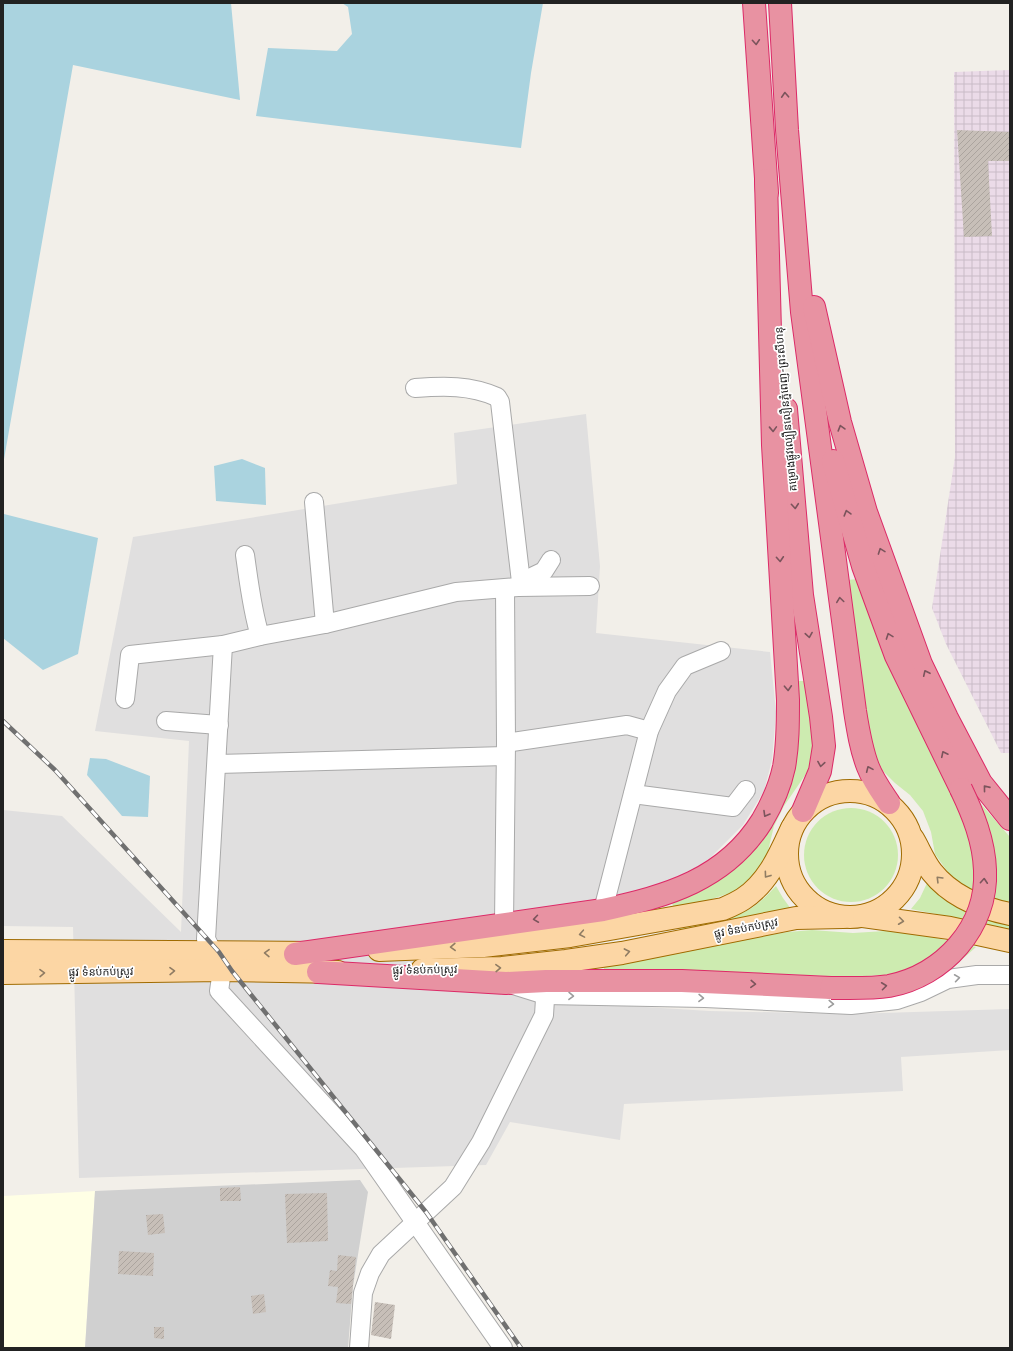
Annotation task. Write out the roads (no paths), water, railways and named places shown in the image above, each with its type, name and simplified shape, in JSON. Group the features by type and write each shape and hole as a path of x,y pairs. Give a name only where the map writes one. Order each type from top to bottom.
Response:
{"highway":[{"name":"គម្រោងផ្លូវល្បឿនលឿនភ្នំពេញ-ព្រះសីហនុ","path":"754,3 766,180 802,595 821,717 824,746 820,771 798,820"},
{"path":"780,3 787,130 802,312 860,742 868,767 877,785 889,803"},
{"path":"787,130 814,310 840,422 866,512 921,664 981,783 1010,819"},
{"path":"295,954 602,910 644,901 700,880 721,865 739,851 754,833 767,812 777,792 784,768 788,741 788,700 773,445 766,180"},
{"path":"318,972 506,983 546,988 682,981 831,988 863,988 889,986 912,979 933,969 953,953 965,939 976,916 984,893 985,870 982,843 968,804 896,656 863,566 833,462 802,312"}],"main road":[{"path":"910,833 914,854 910,876 899,894 882,909 852,917 824,912 808,901 795,886 788,867 787,847 798,820 818,799 835,792 854,790 872,794 889,803 902,816 931,871 950,890 968,901 1010,914"},
{"name":"ផ្លូវ ទំនប់កប់ស្រូវ","path":"3,974 217,961 295,954 491,945 570,936 723,909 743,899 762,882 777,861 798,820"},
{"name":"ផ្លូវ ទំនប់កប់ស្រូវ","path":"3,951 217,961 318,972 502,968 622,953 796,918 852,917 950,928 1010,941"}],"street":[{"path":"415,388 449,386 472,389 497,397 500,402 515,586 506,749 504,924"},
{"path":"314,502 325,624"},
{"path":"245,556 254,606 254,615 260,636"},
{"path":"515,586 544,571 551,560"},
{"path":"125,699 130,654 223,645 260,636 325,624 456,592 515,586 590,586"},
{"path":"223,645 206,939 217,961 219,991 364,1148 503,1348"},
{"path":"602,910 649,731 667,692 685,666 721,651"},
{"path":"166,721 219,725"},
{"path":"217,764 506,749 627,726 649,731"},
{"path":"633,794 733,806 746,790"},
{"path":"359,1348 363,1293 370,1273 380,1254 453,1187 481,1142 544,1015 546,988 851,1006 897,1000 921,992 948,979 977,975 1010,975"}],"water":[{"path":"3,3 231,3 240,100 73,65 3,465"},
{"path":"342,3 543,3 531,73 521,148 256,116 268,48 337,51 352,34 348,7"},
{"path":"242,459 265,468 266,505 216,501 214,466"},
{"path":"4,514 98,538 78,654 43,670 3,638"},
{"path":"90,758 106,759 150,776 148,817 122,816 87,775"}],"railway":[{"path":"3,721 55,770 219,952 232,971 426,1212 521,1348"}]}
